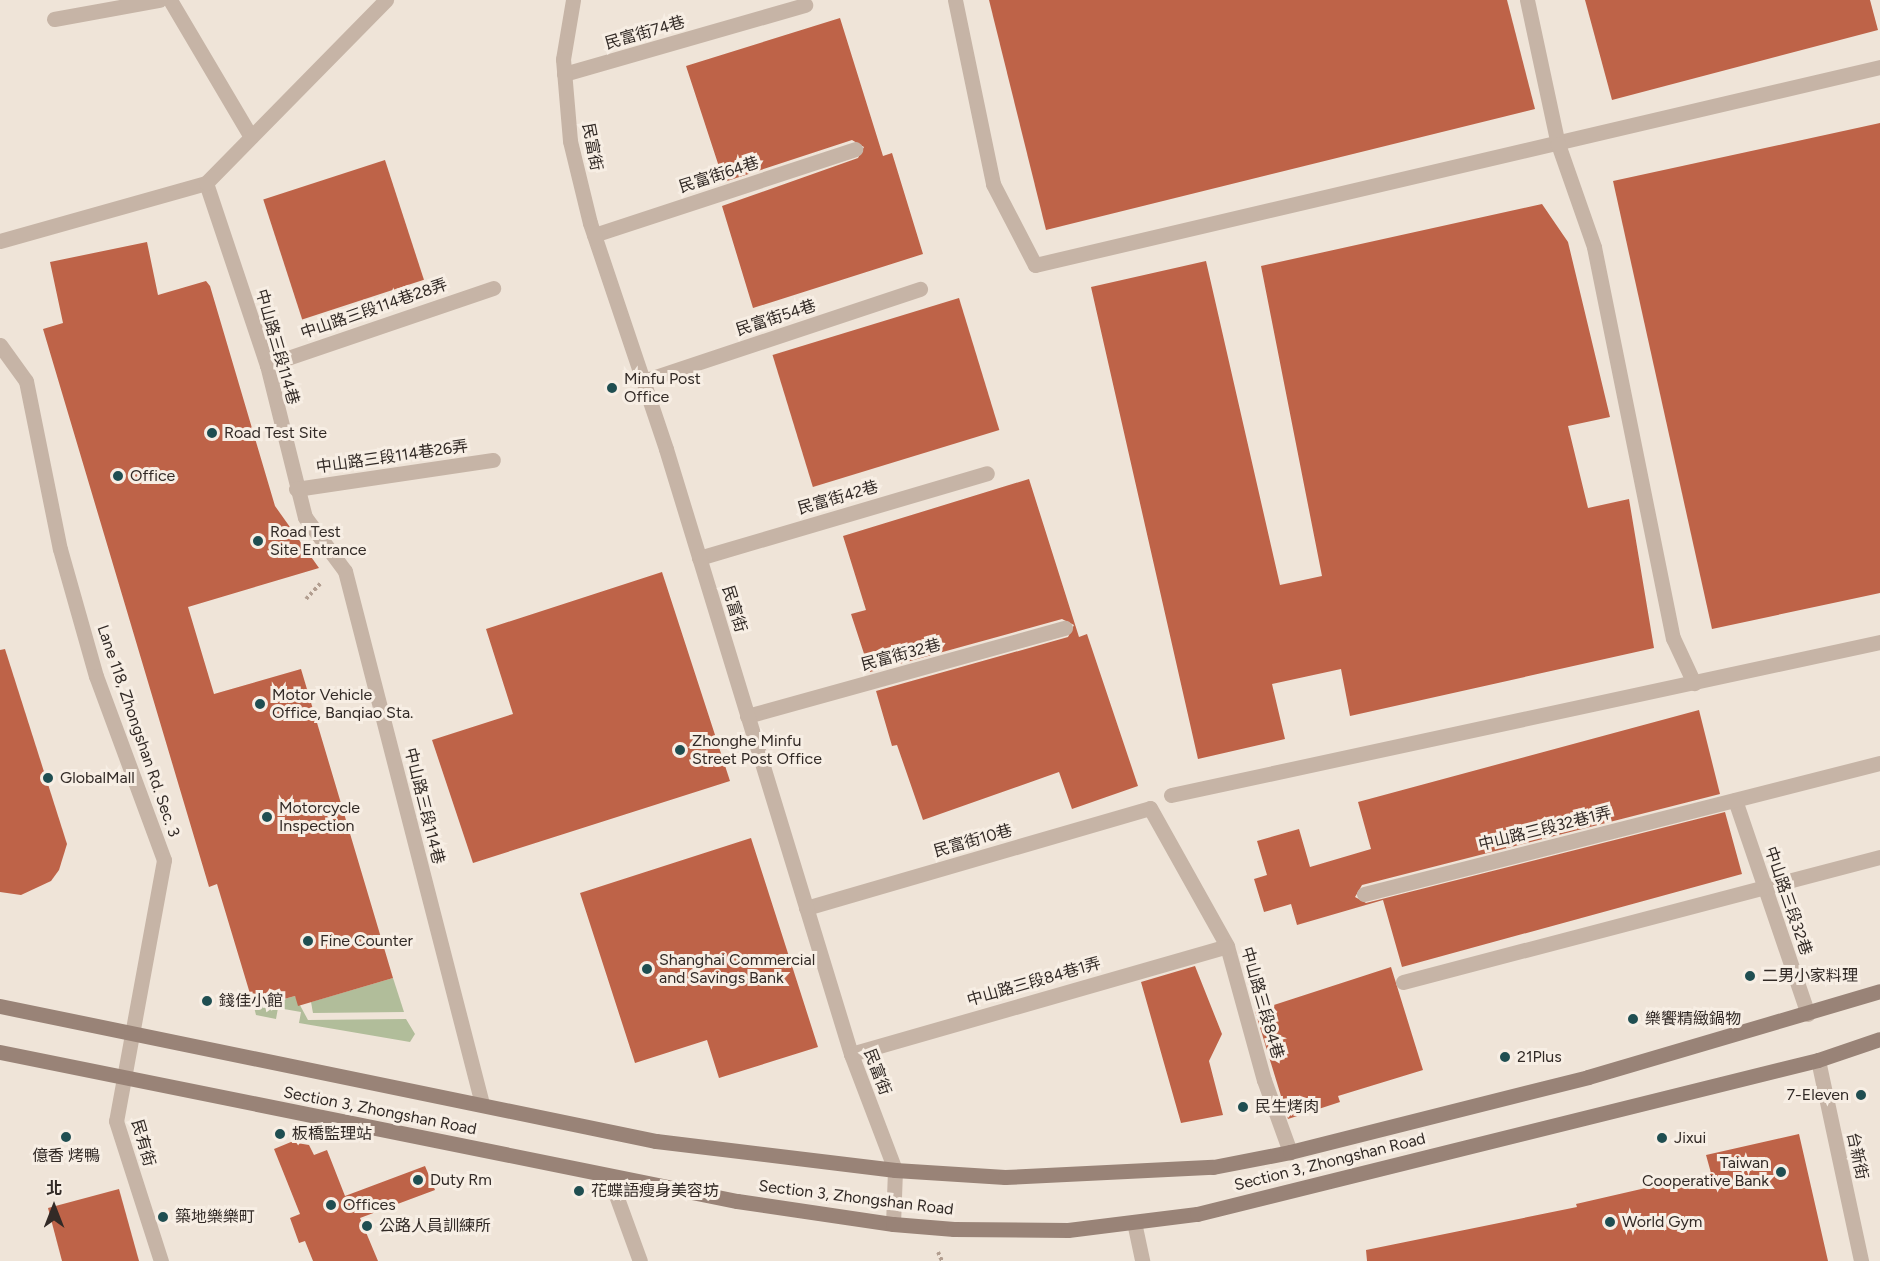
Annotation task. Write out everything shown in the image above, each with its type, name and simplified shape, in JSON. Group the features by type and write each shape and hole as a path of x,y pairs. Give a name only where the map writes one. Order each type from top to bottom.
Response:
{"main road":[{"name":"Section 3, Zhongshan Road","path":"0,1006 656,1141 896,1170 1005,1177 1213,1167 1290,1152 1587,1077 1880,991"},
{"name":"Section 3, Zhongshan Road","path":"0,1052 737,1201 892,1224 954,1229 1068,1230 1197,1214 1818,1059 1880,1040"}],"street":[{"path":"54,19 159,0"},
{"path":"170,0 251,137"},
{"path":"0,241 206,183 386,0"},
{"name":"民富街","path":"573,0 563,59 564,75 570,141 594,235 699,558 851,1054 896,1170 892,1224"},
{"path":"955,0 993,184 1035,265 1880,67"},
{"path":"1527,0 1558,144 1594,247 1673,638 1694,683"},
{"name":"民富街74巷","path":"564,75 805,5"},
{"name":"民富街64巷","path":"594,235 855,149"},
{"name":"中山路三段114巷","path":"206,183 267,365 296,489 305,516 345,571 482,1104"},
{"name":"中山路三段114巷28弄","path":"267,365 493,288"},
{"name":"民富街54巷","path":"643,381 920,289"},
{"name":"Lane 118, Zhongshan Rd. Sec. 3","path":"0,345 26,381 60,549 92,664 164,860 132,1033"},
{"name":"中山路三段114巷26弄","path":"296,489 493,460"},
{"name":"民富街42巷","path":"699,558 987,473"},
{"name":"民富街32巷","path":"747,716 1065,628"},
{"path":"1170,795 1880,642"},
{"name":"中山路三段32巷1弄","path":"1364,894 1880,763"},
{"name":"中山路三段32巷","path":"1735,800 1808,1014"},
{"name":"民富街10巷","path":"806,908 1150,808"},
{"name":"中山路三段84巷","path":"1150,808 1227,946 1264,1080 1290,1152"},
{"path":"1403,982 1880,857"},
{"name":"中山路三段84巷1弄","path":"851,1054 1227,946"},
{"name":"民有街","path":"132,1033 116,1121 161,1261"},
{"name":"台新街","path":"1818,1059 1861,1261"},
{"path":"609,1176 640,1261"},
{"path":"1134,1222 1142,1261"}],"green space":[{"path":"393,978 404,1012 313,1013 311,1002"},
{"path":"295,996 308,1020 406,1019 415,1034 410,1042 299,1023 301,1012 278,1008 276,1019 256,1015 254,1007"}],"building":[{"path":"989,0 1507,0 1535,109 1046,230"},
{"path":"1585,0 1870,0 1878,30 1612,100"},
{"path":"840,18 883,156 892,153 923,254 753,308 722,206 858,158 864,147 852,140 724,182 686,66"},
{"path":"1880,123 1880,593 1712,629 1613,181"},
{"path":"385,160 424,280 302,319 263,200"},
{"path":"1542,204 1568,242 1610,417 1568,426 1588,508 1629,499 1654,648 1350,716 1341,669 1272,684 1285,739 1198,759 1091,287 1206,261 1280,585 1322,576 1261,266"},
{"name":"Motor Vehicle Office, Banqiao Sta.","path":"147,242 158,295 206,281 210,286 275,506 319,568 188,607 214,694 301,669 393,978 298,1006 295,996 254,1007 217,884 209,887 43,329 63,323 50,262"},
{"path":"959,298 999,430 813,487 773,355"},
{"path":"1029,479 1079,637 1087,634 1138,786 1072,809 1059,772 923,820 897,745 892,746 876,691 1068,637 1074,625 1062,619 870,672 851,614 866,610 843,536"},
{"path":"662,572 730,781 473,863 432,740 513,714 486,629"},
{"name":"GlobalMall","path":"5,649 67,844 59,870 51,881 21,895 0,892 0,650"},
{"path":"1699,710 1720,794 1362,885 1355,897 1366,903 1725,812 1742,874 1402,967 1383,900 1297,925 1291,904 1264,912 1254,879 1267,875 1257,841 1299,829 1310,867 1371,849 1358,802"},
{"path":"751,838 818,1047 719,1078 707,1040 635,1063 580,893"},
{"path":"1195,966 1222,1034 1209,1061 1223,1115 1181,1123 1141,982"},
{"path":"1391,967 1423,1070 1338,1096 1340,1102 1288,1119 1255,1011"},
{"path":"1799,1134 1828,1261 1367,1261 1366,1250 1577,1207 1576,1204 1711,1173 1706,1155"},
{"name":"Offices","path":"291,1142 309,1145 314,1155 327,1150 345,1196 425,1166 435,1190 360,1218 378,1261 313,1261 305,1241 299,1243 290,1218 300,1214 274,1149"},
{"path":"119,1189 139,1261 62,1261 48,1208"}],"place":[{"name":"Minfu Post Office","path":"612,388"},
{"name":"Road Test Site","path":"212,433"},
{"name":"Office","path":"118,476"},
{"name":"Road Test Site Entrance","path":"258,541"},
{"name":"Motor Vehicle Office, Banqiao Sta.","path":"260,704"},
{"name":"Zhonghe Minfu Street Post Office","path":"680,750"},
{"name":"GlobalMall","path":"48,778"},
{"name":"Motorcycle Inspection","path":"267,817"},
{"name":"Fine Counter","path":"308,941"},
{"name":"Shanghai Commercial and Savings Bank","path":"647,969"},
{"name":"二男小家料理","path":"1750,976"},
{"name":"錢佳小館","path":"207,1001"},
{"name":"樂饗精緻鍋物","path":"1633,1019"},
{"name":"21Plus","path":"1505,1057"},
{"name":"7-Eleven","path":"1861,1095"},
{"name":"民生烤肉","path":"1243,1107"},
{"name":"板橋監理站","path":"280,1134"},
{"name":"億香 烤鴨","path":"66,1137"},
{"name":"Jixui","path":"1662,1138"},
{"name":"Taiwan Cooperative Bank","path":"1781,1172"},
{"name":"Duty Rm","path":"418,1180"},
{"name":"花蝶語瘦身美容坊","path":"579,1191"},
{"name":"Offices","path":"331,1205"},
{"name":"築地樂樂町","path":"163,1217"},
{"name":"World Gym","path":"1610,1222"},
{"name":"公路人員訓練所","path":"367,1226"}]}
